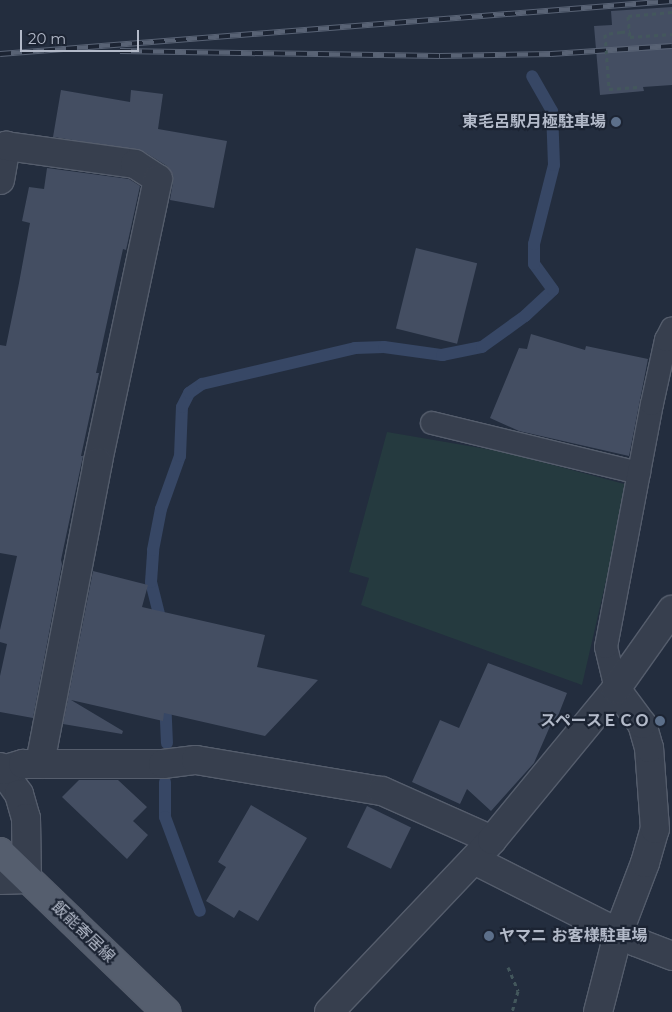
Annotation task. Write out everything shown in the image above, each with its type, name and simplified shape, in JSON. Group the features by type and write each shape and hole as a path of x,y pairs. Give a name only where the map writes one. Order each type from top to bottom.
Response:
{"main road":[{"name":"飯能寄居線","path":"0,852 166,1012"}],"street":[{"path":"0,180 6,146 135,164 158,179 98,462 40,763"},
{"path":"329,1012 492,840 616,689 672,610"},
{"path":"598,1012 618,934 645,863 655,829 649,748 642,724 616,689"},
{"path":"0,880 27,879 26,818 19,794 1,769 23,764 163,764 196,760 382,791 492,840"},
{"path":"474,860 618,934 672,956"}],"lane":[{"path":"616,689 606,647 666,340 672,328"},
{"path":"432,423 639,473"}],"path":[{"path":"672,12 628,16 630,37 672,34"},
{"path":"630,32 604,34 610,89 638,87"},
{"path":"508,966 518,991 512,1012"}],"green space":[{"path":"387,432 504,452 628,485 582,685 361,605 369,578 349,572"}],"building":[{"path":"672,7 672,85 643,87 644,91 600,95 594,26 612,25 611,11"},
{"path":"61,90 130,102 131,90 163,94 158,129 227,141 214,208 170,200 173,182 172,173 167,166 143,151 53,137"},
{"path":"47,168 129,179 140,186 126,250 123,249 96,373 99,373 61,560 62,564 33,718 0,712 0,676 7,644 0,642 0,630 17,556 0,553 0,345 6,346 19,283 30,223 22,221 29,187 44,189"},
{"path":"416,248 477,263 457,344 396,329"},
{"path":"531,334 585,350 586,346 648,359 629,456 519,431 490,418 519,348 527,349"},
{"path":"93,571 148,585 142,607 265,635 257,667 318,680 265,736 164,713 163,721 71,700 123,731 122,734 63,724"},
{"path":"488,663 567,693 554,726 551,724 534,763 491,811 467,789 460,804 412,782 440,720 459,728"},
{"path":"79,780 118,780 147,807 133,821 148,835 127,859 62,797"},
{"path":"251,805 307,838 258,921 239,910 234,918 206,901 226,867 218,862"},
{"path":"367,806 411,827 391,869 347,847"}],"waterway":[{"path":"162,626 151,582 153,550 161,509 180,456 182,407 189,393 202,384 355,348 384,347 442,355 482,347 525,316 553,290 534,264 534,244 554,165 552,111 532,76"},
{"path":"165,698 167,743"},
{"path":"165,782 165,817 200,911"}],"railway":[{"path":"0,54 672,1"},
{"path":"120,51 440,56 551,54 672,46"}],"place":[{"name":"東毛呂駅月極駐車場","path":"616,122"},
{"name":"スペースＥＣＯ","path":"660,721"},
{"name":"ヤマニ お客様駐車場","path":"489,936"}]}
